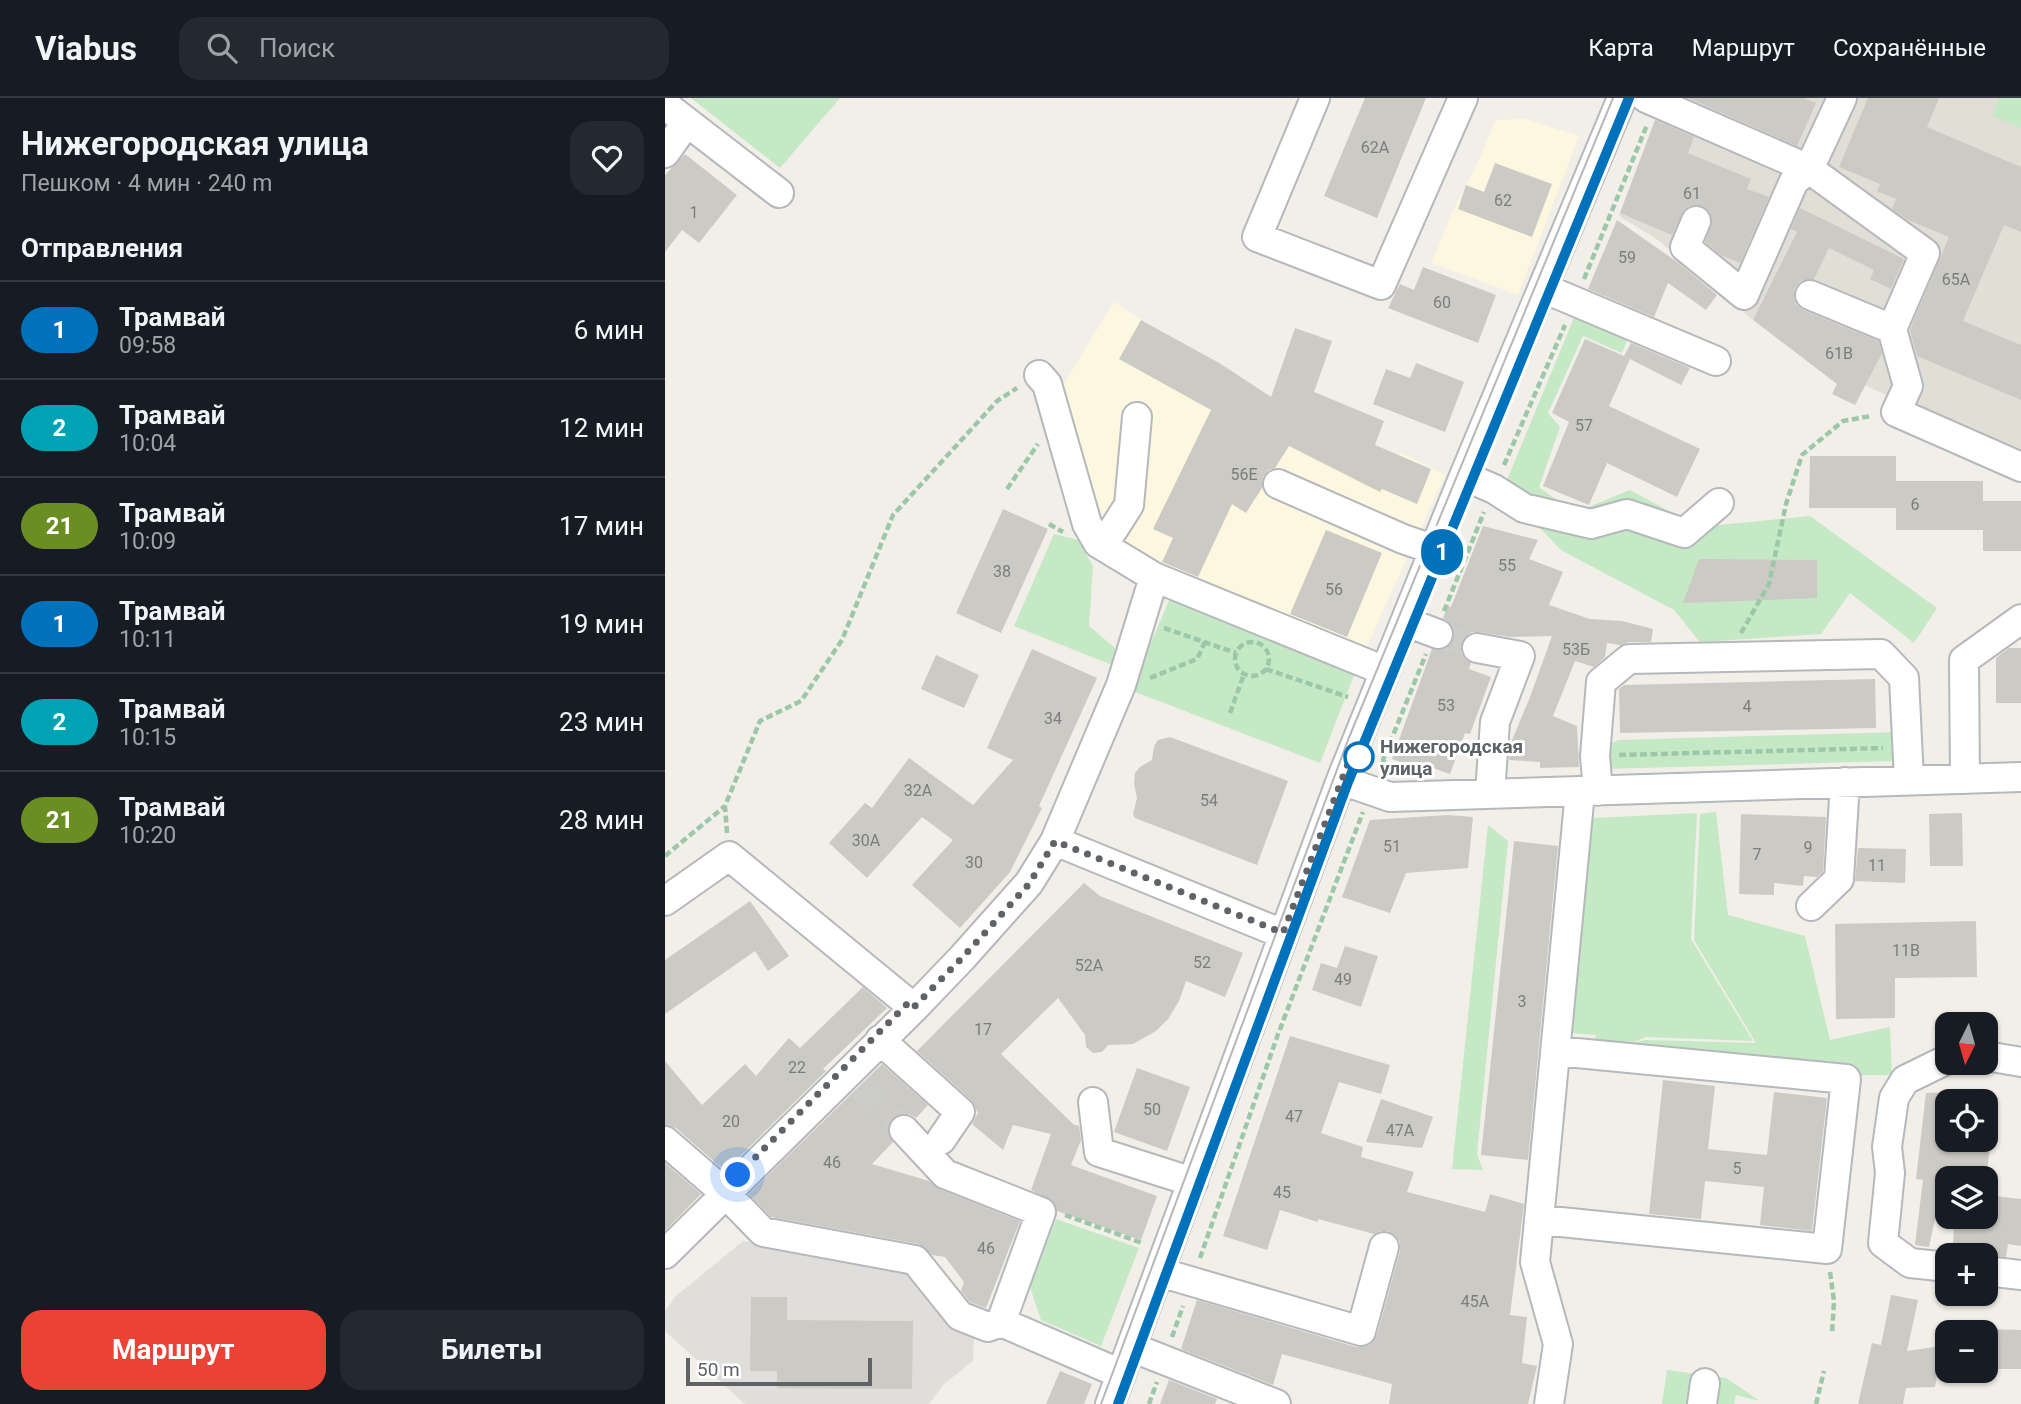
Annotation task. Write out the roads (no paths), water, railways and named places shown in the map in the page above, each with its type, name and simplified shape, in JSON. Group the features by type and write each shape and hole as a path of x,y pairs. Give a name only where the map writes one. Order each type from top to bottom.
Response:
{"street":[{"path":"1315,98 1257,237 1381,285 1463,98"},
{"path":"1110,1404 1341,780 1622,98"},
{"path":"1696,222 1685,247 1744,295 1794,181 1809,169 1837,99"},
{"path":"1651,100 1809,169 1925,253 1892,328 1908,386 1896,412 2021,467"},
{"path":"665,105 779,193"},
{"path":"665,153 687,122"},
{"path":"1543,288 1716,361"},
{"path":"1809,295 1892,328"},
{"path":"1039,375 1048,384 1087,524 1098,543 1154,577 1385,670"},
{"path":"1098,543 1111,533 1129,505 1137,417"},
{"path":"1464,476 1494,489 1524,508 1591,524 1627,514 1684,533 1719,503"},
{"path":"1278,484 1435,550"},
{"path":"672,1261 855,1080 880,1040 962,958 1029,884 1055,841 1121,685 1154,577"},
{"path":"1965,779 1964,660 2021,619"},
{"path":"1406,622 1436,633"},
{"path":"1477,648 1520,656 1495,722 1490,793"},
{"path":"1549,1404 1558,1344 1535,1262 1556,1051 1595,756 1601,682 1629,659 1881,654 1904,678 1909,780"},
{"path":"1341,780 1390,797 2021,778"},
{"path":"1811,906 1839,880 1846,782"},
{"path":"1055,841 1283,933"},
{"path":"665,901 729,856 913,1008"},
{"path":"880,1040 960,1112 941,1140"},
{"path":"1541,1220 1827,1250 1846,1079 1556,1051"},
{"path":"1999,1058 2021,1062"},
{"path":"1935,1065 1905,1080 1894,1098 1887,1147 1890,1173 1883,1243 1910,1263 1935,1266"},
{"path":"1093,1102 1099,1152 1192,1182"},
{"path":"904,1130 945,1174 1041,1212 1001,1322"},
{"path":"665,1141 763,1232 915,1260 960,1316 988,1327 1001,1322 1121,1374"},
{"path":"1159,1272 1361,1331 1384,1247"},
{"path":"1998,1272 2021,1275"},
{"path":"1131,1347 1276,1404"}],"tunnel":[{"path":"1438,634 1477,648"},
{"path":"861,1086 904,1130"}],"tram line":[{"path":"1101,1404 1348,740 1613,98"},
{"path":"1118,1404 1348,782 1629,98"},
{"name":"1","path":"1118,1404 1348,782 1629,98"}],"place":[{"name":"Нижегородская улица","path":"1359,757"}]}
